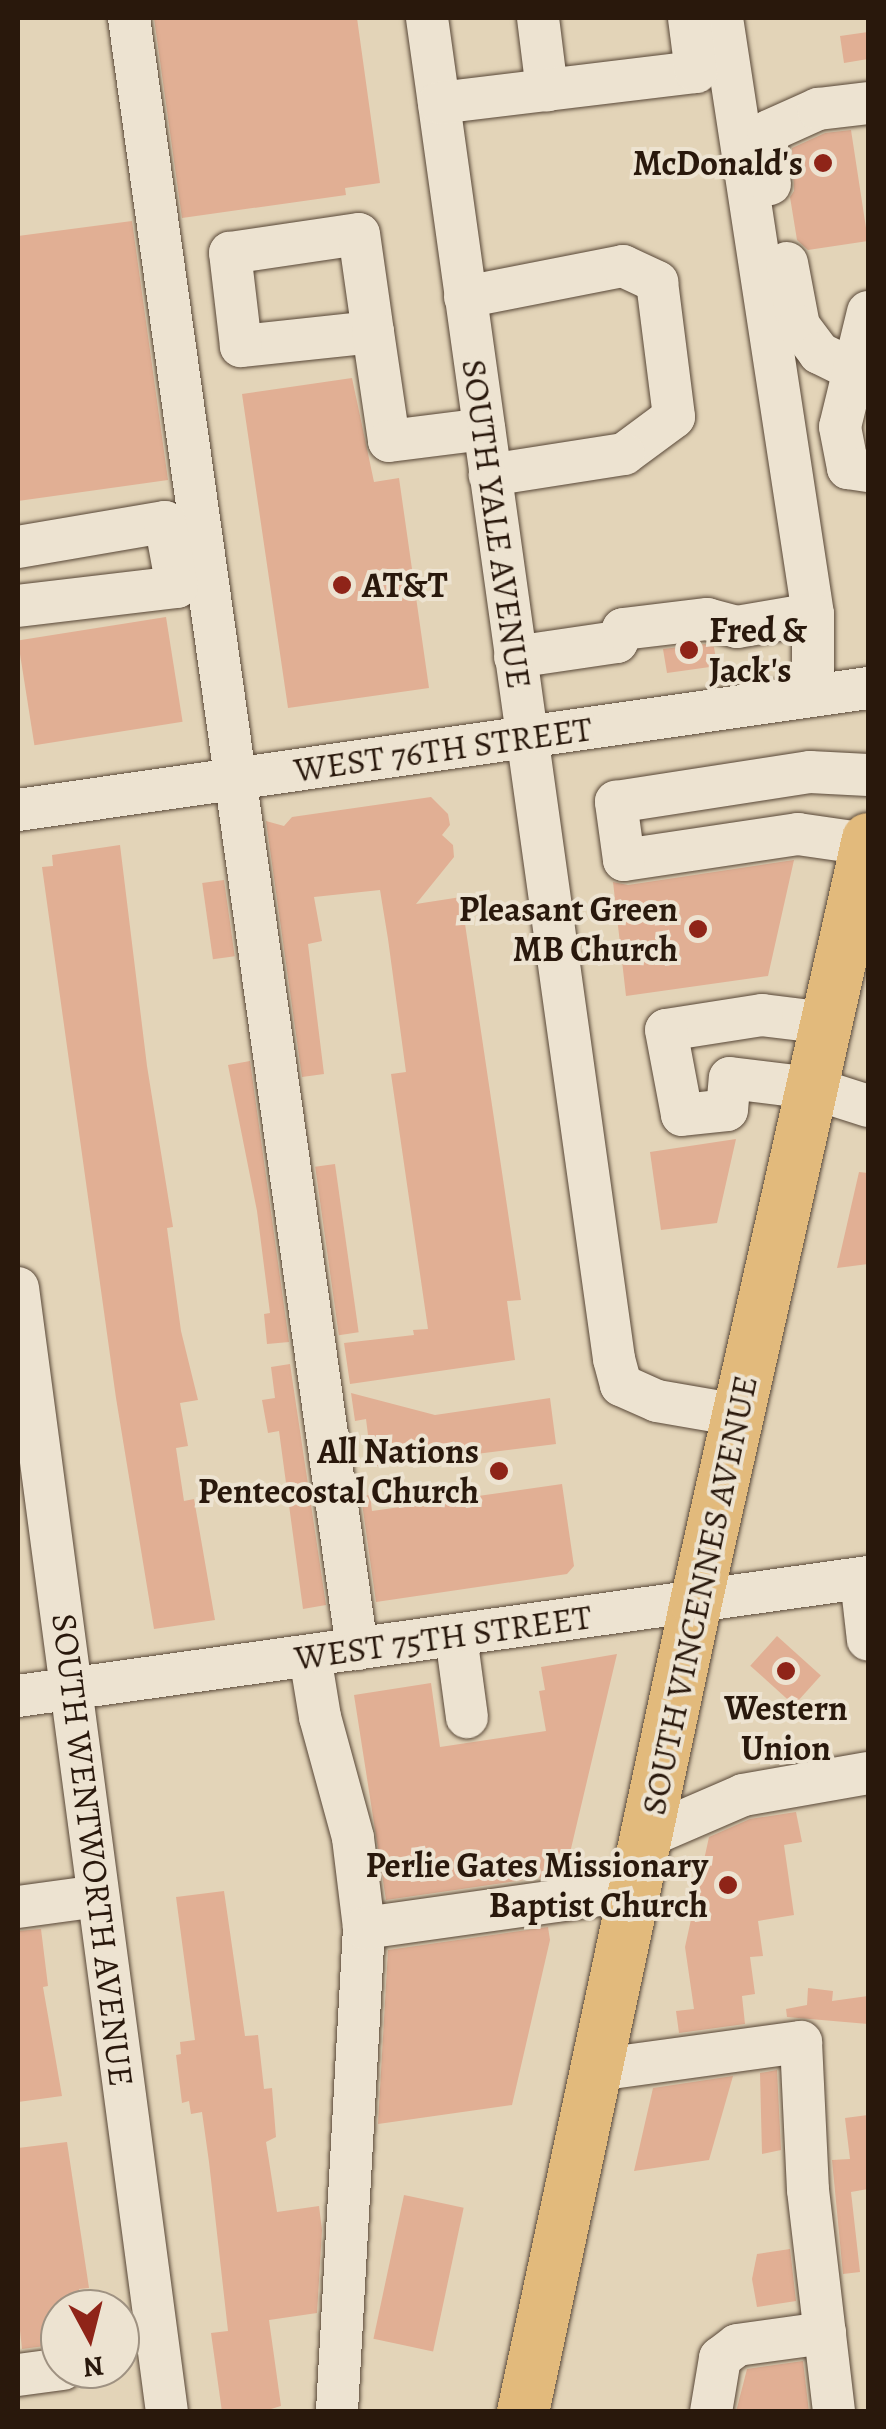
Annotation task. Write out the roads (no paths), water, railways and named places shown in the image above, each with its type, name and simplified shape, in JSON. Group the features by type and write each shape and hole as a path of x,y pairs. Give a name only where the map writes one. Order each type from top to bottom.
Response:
{"main road":[{"name":"SOUTH VINCENNES AVENUE","path":"523,2412 696,1602 868,841"}],"street":[{"path":"129,18 187,550 236,779 357,1649"},
{"name":"SOUTH YALE AVENUE","path":"426,18 621,1385 656,1401 738,1415"},
{"path":"538,18 547,90"},
{"path":"438,103 696,72 689,18"},
{"path":"722,18 813,614 813,696"},
{"path":"868,103 818,108 768,131 765,162 800,326 820,354 860,344 840,427 848,468 868,471"},
{"path":"465,297 624,266 657,282 674,417 624,454 490,475"},
{"path":"374,332 389,440 484,429"},
{"path":"18,547 165,522 187,550"},
{"path":"18,606 177,587 187,550"},
{"path":"515,656 617,642 624,629 707,620 737,627 813,614"},
{"name":"WEST 76TH STREET","path":"18,810 868,688"},
{"path":"868,775 810,772 616,802 624,860 798,834 868,841"},
{"path":"721,1021 730,1078 727,1110 682,1116 666,1030 762,1014 820,1052 867,1107"},
{"path":"730,1078 820,1052"},
{"name":"SOUTH WENTWORTH AVENUE","path":"18,1288 32,1502 72,1688 98,1896 133,2289"},
{"path":"865,1578 868,1640"},
{"name":"WEST 75TH STREET","path":"18,1696 865,1578"},
{"path":"456,1636 467,1717"},
{"path":"310,1656 320,1716 353,1838 364,1928 336,2412"},
{"path":"646,1837 744,1795 868,1773"},
{"path":"364,1928 634,1890"},
{"path":"18,1907 98,1896"},
{"path":"596,2070 801,2042 808,2190 834,2412"},
{"path":"711,2412 720,2358 737,2345 825,2334"},
{"name":"SOUTH WENTWORTH AVENUE","path":"140,2360 166,2412"}],"place":[{"name":"McDonald's","path":"823,163"},
{"name":"AT&T","path":"342,585"},
{"name":"Fred & Jack's","path":"689,650"},
{"name":"Pleasant Green MB Church","path":"698,929"},
{"name":"All Nations Pentecostal Church","path":"499,1471"},
{"name":"Western Union","path":"786,1671"},
{"name":"Perlie Gates Missionary Baptist Church","path":"728,1885"}]}
